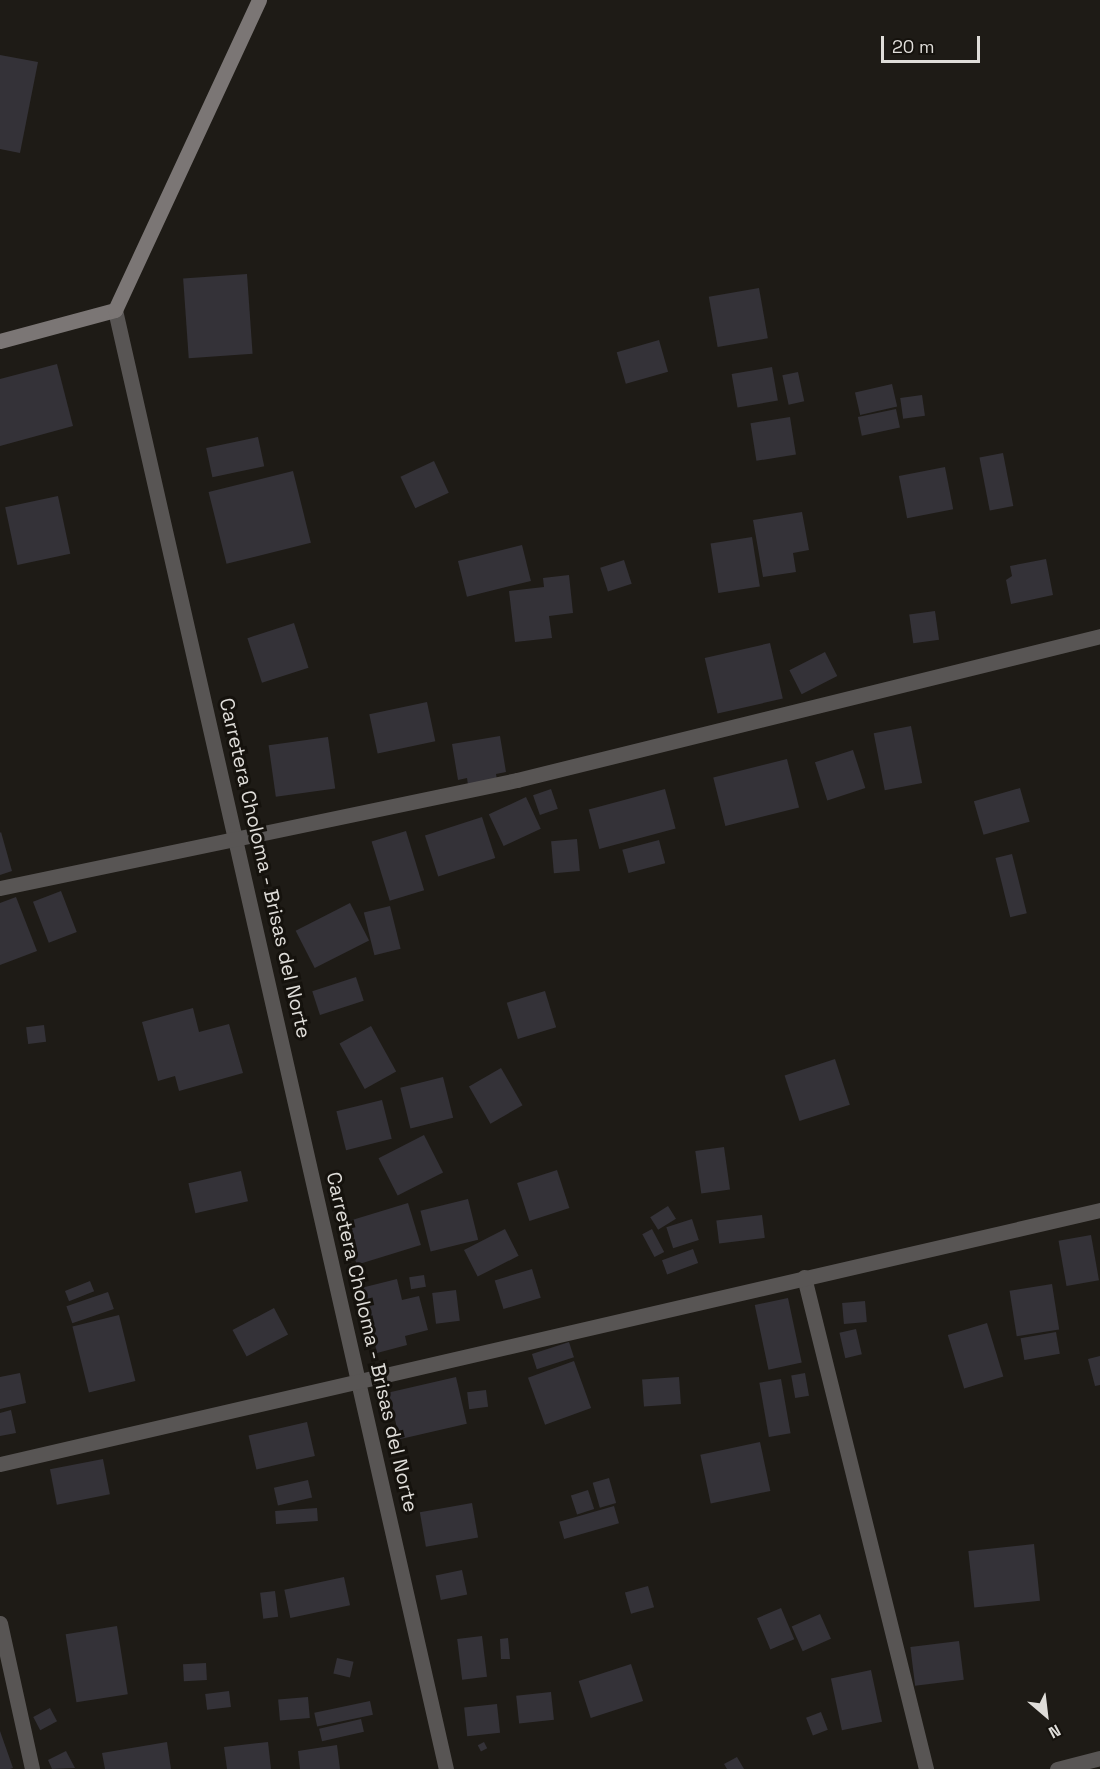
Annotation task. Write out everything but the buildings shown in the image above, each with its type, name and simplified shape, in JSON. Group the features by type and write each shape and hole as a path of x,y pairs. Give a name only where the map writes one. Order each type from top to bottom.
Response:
{"street":[{"path":"0,341 115,310 259,0"},
{"name":"Carretera Choloma - Brisas del Norte","path":"115,310 446,1769"},
{"path":"0,888 236,836 517,780 1100,636"},
{"path":"0,1464 360,1384 804,1277 1100,1210"},
{"path":"804,1277 926,1769"},
{"path":"0,1623 32,1769"},
{"path":"1057,1769 1100,1758"}]}
